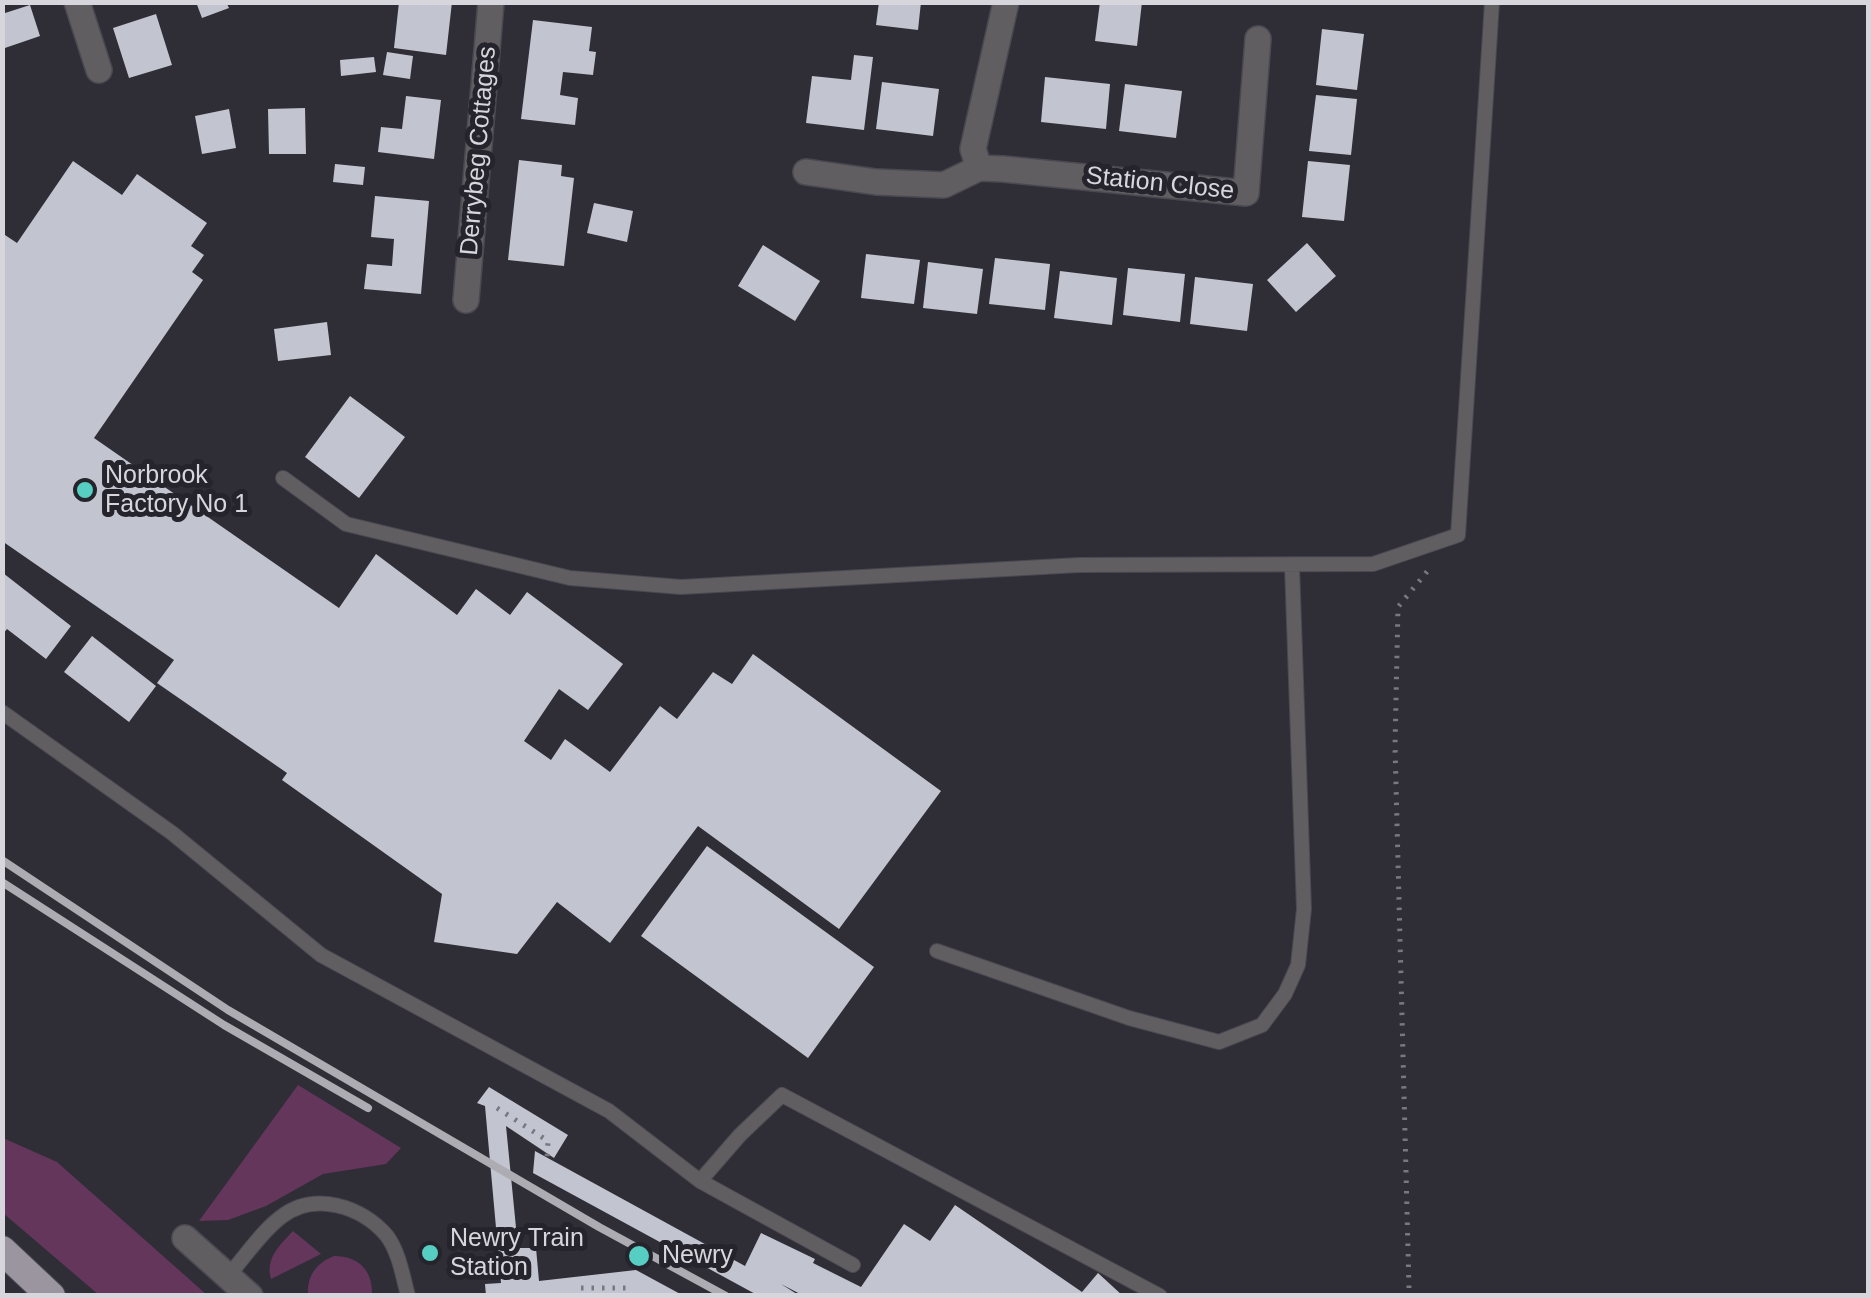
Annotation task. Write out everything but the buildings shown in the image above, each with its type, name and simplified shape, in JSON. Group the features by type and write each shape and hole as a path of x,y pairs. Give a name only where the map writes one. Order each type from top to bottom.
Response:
{"highway":[{"path":"2,1250 51,1296"}],"street":[{"path":"77,2 99,70"},
{"name":"Derrybeg Cottages","path":"466,300 492,2"},
{"path":"979,168 973,149 1006,2"},
{"name":"Station Close","path":"806,172 876,182 944,185 979,168 1246,193 1258,39"},
{"path":"185,1238 250,1296"}],"lane":[{"path":"283,478 346,524 570,578 681,587 1078,565 1373,564 1458,536 1492,2"},
{"path":"937,951 1129,1018 1220,1042 1262,1025 1298,965 1304,909 1292,566"},
{"path":"2,712 172,833 322,956 608,1111 700,1181 852,1264"},
{"path":"700,1181 782,1095 1160,1296"},
{"path":"228,1276 280,1217 319,1202 342,1206 388,1237 408,1296"}],"path":[{"path":"1409,1288 1395,746 1398,607 1458,536"},
{"path":"497,1108 548,1141 546,1158"},
{"path":"580,1288 632,1288"}],"shaded area":[{"path":"298,1085 401,1148 386,1164 323,1174 266,1206 228,1220 199,1221"},
{"path":"3,1138 57,1162 207,1295 99,1295 3,1213"},
{"path":"293,1231 321,1254 271,1279 272,1258"},
{"path":"334,1256 363,1266 372,1295 308,1295 314,1271"}],"railway":[{"path":"2,860 228,1010 599,1227 726,1296"},
{"path":"2,882 224,1025 368,1108"}],"place":[{"name":"Norbrook Factory No 1","path":"85,490"},
{"name":"Newry Train Station","path":"430,1253"},
{"name":"Newry","path":"639,1256"}]}
